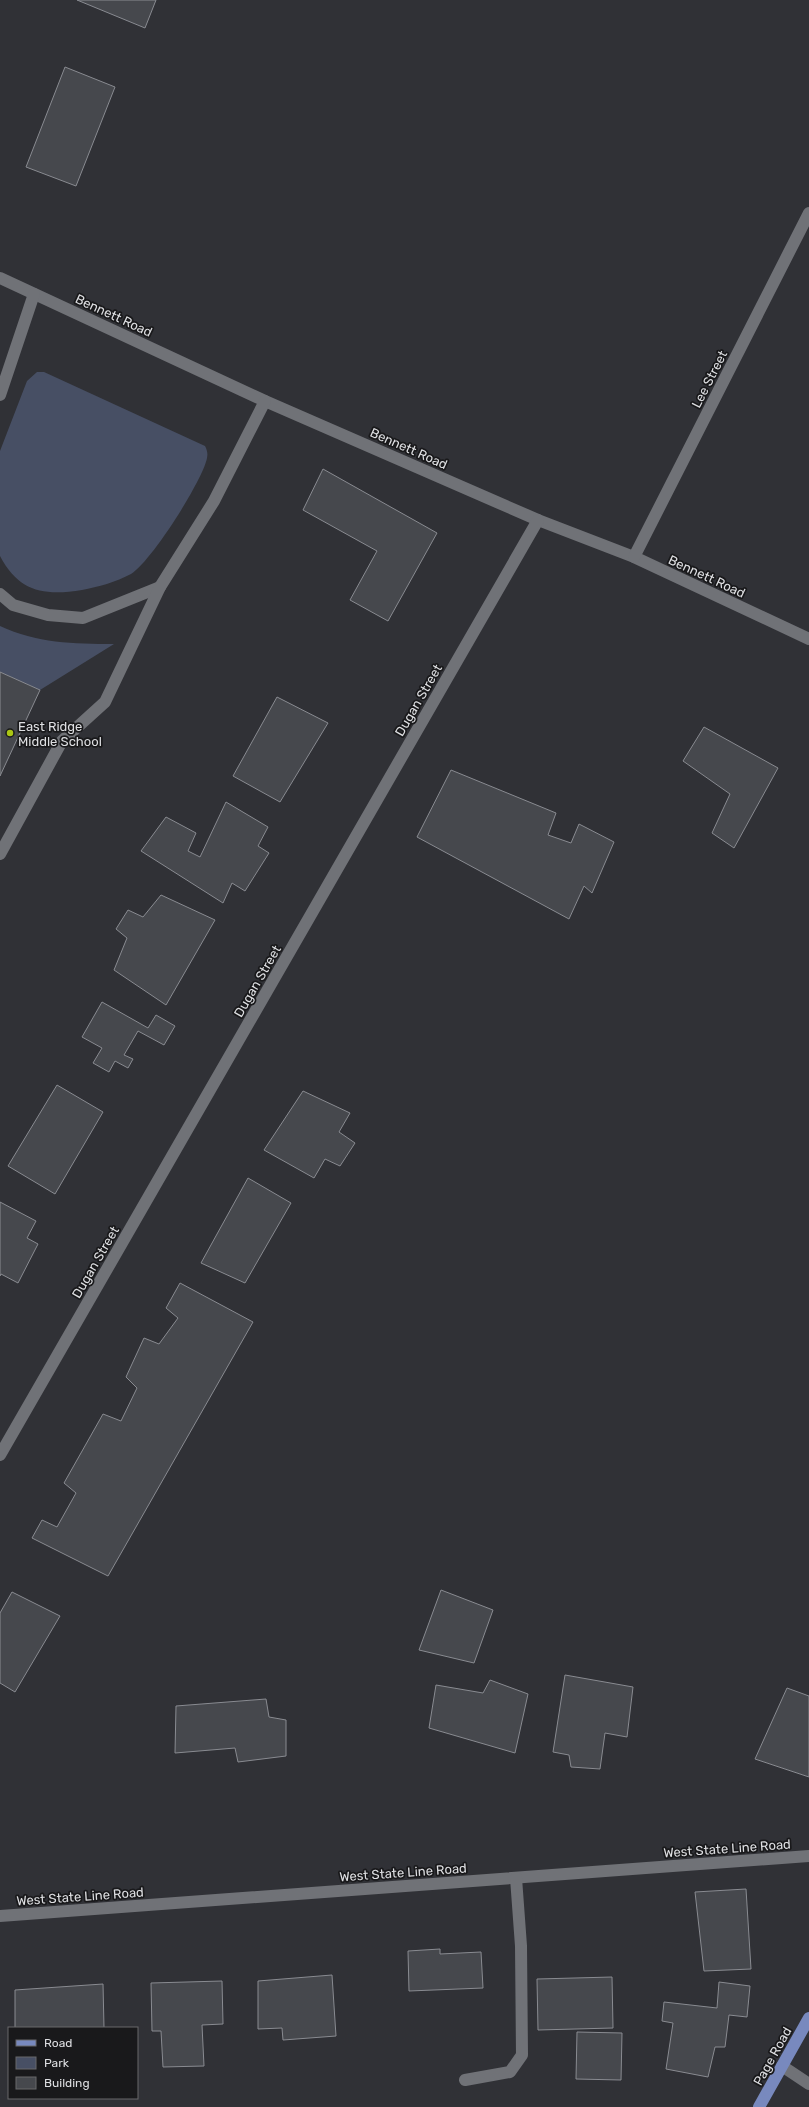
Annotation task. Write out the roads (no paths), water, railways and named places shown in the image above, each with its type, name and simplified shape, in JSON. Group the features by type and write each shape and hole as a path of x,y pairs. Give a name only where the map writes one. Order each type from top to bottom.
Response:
{"main road":[{"name":"Page Road","path":"759,2107 809,2018"}],"street":[{"name":"Lee Street","path":"634,557 809,213"},
{"name":"Bennett Road","path":"0,278 265,400 538,520 634,557 809,639"},
{"path":"0,396 34,294"},
{"path":"0,854 62,741 105,702 160,587 214,500 265,400"},
{"name":"Dugan Street","path":"0,1455 538,520"},
{"path":"0,594 13,605 48,615 83,618 160,587"},
{"name":"West State Line Road","path":"0,1916 809,1856"},
{"path":"465,2080 510,2072 522,2055 521,1946 516,1878"},
{"path":"782,2066 809,2084"}],"place":[{"name":"East Ridge Middle School","path":"10,733"}]}
